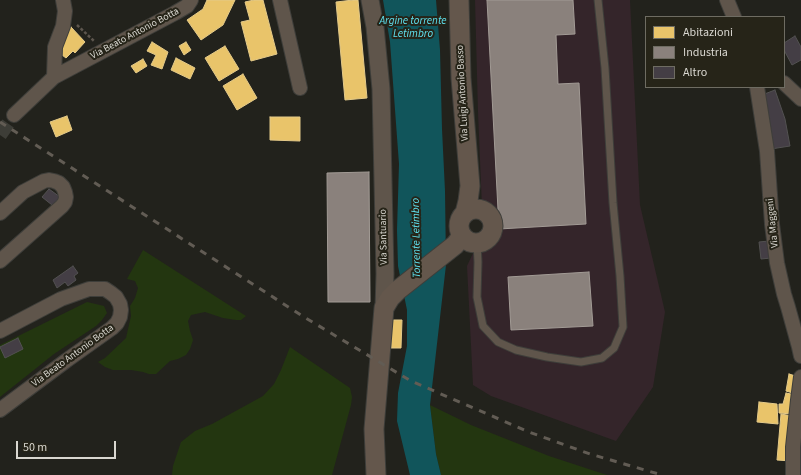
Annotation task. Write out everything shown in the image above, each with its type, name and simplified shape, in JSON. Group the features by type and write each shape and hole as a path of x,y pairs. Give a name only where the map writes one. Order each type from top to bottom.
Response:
{"main road":[{"name":"Via Luigi Antonio Basso","path":"459,0 461,78 470,186 465,213 460,222 460,231 463,242 482,242 488,239 494,223 488,213 483,210 470,186"},
{"path":"465,213 473,209 483,210"},
{"path":"384,308 390,298 398,290 463,242"},
{"name":"Via Santuario","path":"376,475 374,429 384,308"}],"street":[{"name":"Via Beato Antonio Botta","path":"14,115 54,77 175,14 187,6 191,0"},
{"path":"280,0 300,88"},
{"name":"Via Santuario","path":"370,0 375,27 381,89 385,274 384,308"},
{"path":"727,0 734,16"},
{"path":"54,77 55,47 63,26 64,5"},
{"path":"785,84 801,99"},
{"name":"Via Maggeni","path":"757,88 766,151 772,224 779,276 801,356"},
{"path":"0,214 23,192 44,181 54,180 63,186 66,197 62,206 0,261"},
{"name":"Via Beato Antonio Botta","path":"0,331 61,299 89,289 98,288 105,290 116,297 120,304 120,317 112,328 0,410"},
{"path":"793,475 793,448 801,377"}],"lane":[{"path":"463,242 478,262 477,297 483,326 498,342 516,350 532,354 581,362 602,358 614,348 623,327 613,203 605,68 598,0"}],"path":[{"path":"64,5 76,24 104,51"}],"shaded area":[{"path":"475,0 630,0 640,205 665,312 653,387 616,441 491,396 473,385 467,266 483,232"}],"green space":[{"path":"143,250 246,316 241,320 236,320 223,318 205,312 191,315 188,321 193,340 190,349 186,355 170,361 156,374 131,370 113,370 98,362 105,358 126,338 131,316 130,306 135,298 138,288 135,281 127,279"},
{"path":"87,302 104,306 107,313 102,320 96,326 54,354 0,397 0,345"},
{"path":"290,347 350,388 352,397 351,405 332,475 172,475 173,466 181,442 195,431 212,424 263,396 274,384"},
{"path":"430,405 471,425 549,456 607,475 441,475 436,454"}],"water":[{"name":"Argine torrente Letimbro","path":"383,0 436,0 440,50 446,265 430,405 436,454 441,475 410,475 397,421 398,393 407,346 407,310 398,266 397,230 399,164 390,42"}],"building: Abitazioni":[{"path":"207,0 235,0 223,25 201,40 187,20 203,9"},
{"path":"263,0 277,54 251,61 241,22 250,20 245,2"},
{"path":"358,0 367,98 345,100 336,2"},
{"path":"71,27 85,42 75,53 73,51 66,58 62,55 64,34"},
{"path":"152,42 168,52 162,69 151,65 156,55 147,51"},
{"path":"186,42 191,50 184,55 179,46"},
{"path":"225,46 239,69 219,81 205,58"},
{"path":"176,58 195,68 190,79 171,70"},
{"path":"143,59 147,66 136,73 131,66"},
{"path":"243,74 257,98 237,110 223,86"},
{"path":"67,116 72,130 56,137 50,122"},
{"path":"270,117 300,117 300,141 270,140"},
{"path":"392,320 402,320 401,348 391,348"},
{"path":"789,374 799,377 796,394 786,391"},
{"path":"786,393 796,395 792,414 779,413 779,404 783,404"},
{"path":"759,402 777,404 778,424 757,422"},
{"path":"781,414 792,416 791,461 777,460"}],"building: Industria":[{"path":"487,0 573,0 575,34 556,35 558,84 579,83 586,224 499,229"},
{"path":"369,172 370,302 328,302 327,173"},
{"path":"589,272 593,326 511,330 508,277"}],"building: Altro":[{"path":"795,36 801,47 801,60 792,65 785,52 785,42"},
{"path":"775,90 785,119 790,146 771,149 762,95"},
{"path":"49,189 60,197 52,205 42,197"},
{"path":"769,241 771,258 761,259 759,242"},
{"path":"73,266 78,273 74,276 76,280 68,286 65,282 57,288 53,280"},
{"path":"18,338 23,349 5,358 0,347"}],"tunnel":[{"path":"0,135 14,115"}],"railway":[{"path":"0,122 304,317 411,381 529,432 590,454 662,475"}],"water label":[{"name":"Torrente Letimbro","path":"417,238"}]}
